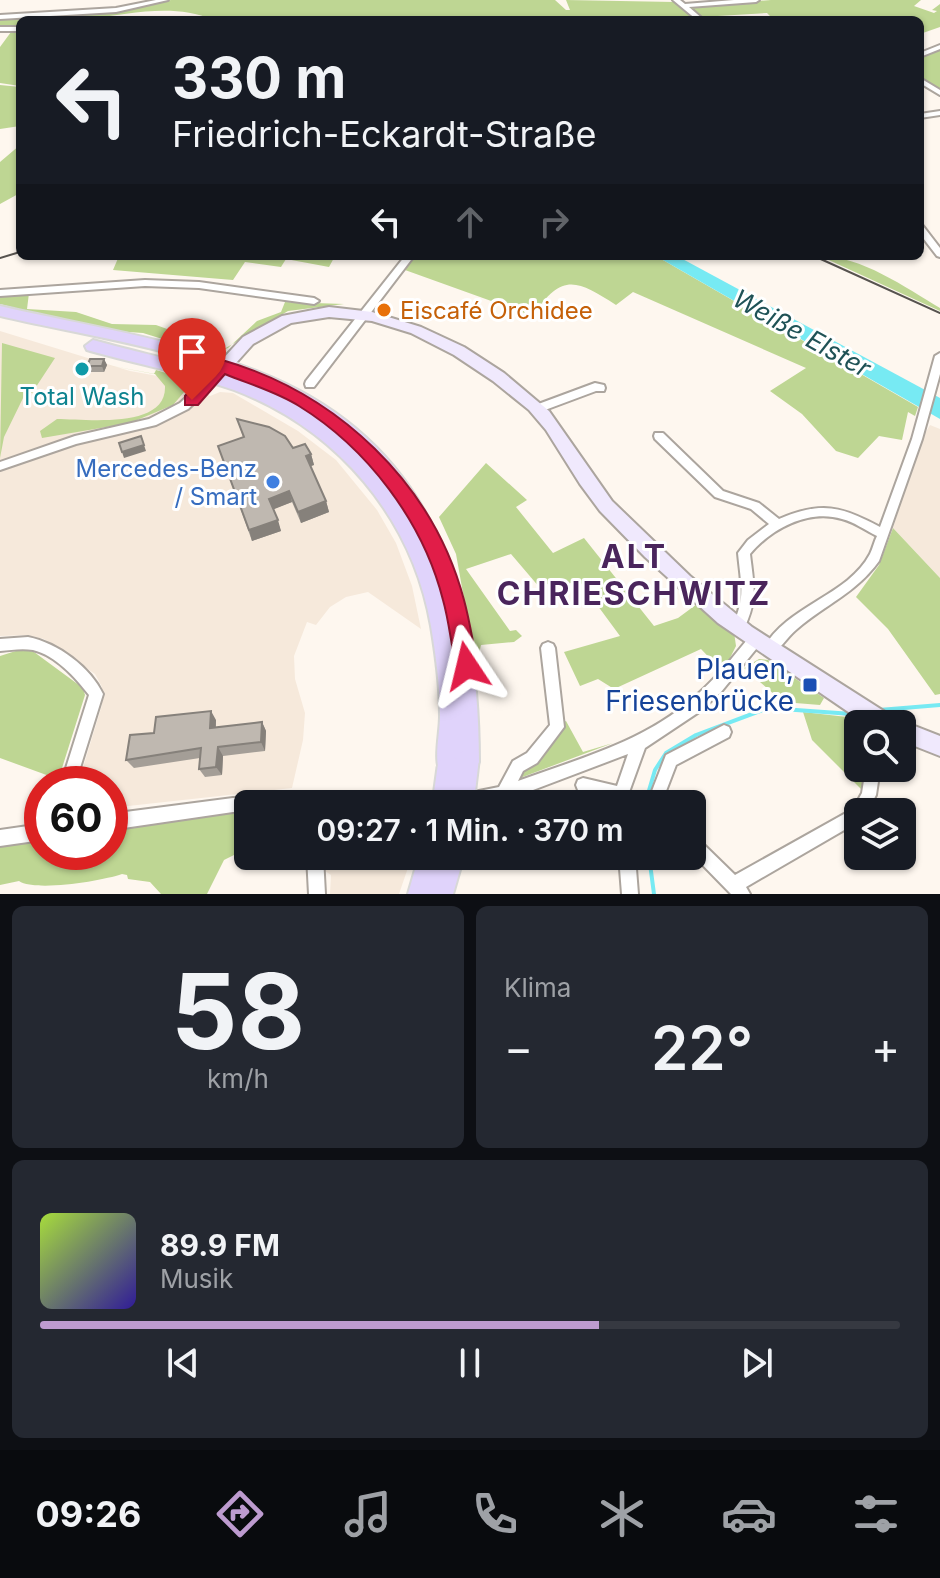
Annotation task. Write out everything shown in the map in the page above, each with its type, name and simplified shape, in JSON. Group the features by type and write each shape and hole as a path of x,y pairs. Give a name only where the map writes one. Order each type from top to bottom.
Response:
{"main road":[{"path":"0,311 285,390 330,418 380,465 411,504 446,574 463,640 469,695 458,765 449,790"},
{"path":"222,371 257,342 283,326 336,314 363,314 451,346 488,368 537,409 603,502 738,627 863,710"},
{"path":"0,320 87,344 222,371"},
{"path":"916,737 940,746"},
{"path":"458,765 461,790"},
{"path":"421,894 428,870"},
{"path":"440,894 447,870"}],"street":[{"path":"17,16 116,10 165,0"},
{"path":"676,0 696,16"},
{"path":"684,6 756,0"},
{"path":"924,233 940,254"},
{"path":"310,384 407,260"},
{"path":"0,293 145,283 199,285 314,301"},
{"path":"515,790 639,743 716,687 791,623 865,574 884,534 923,419 940,356"},
{"path":"0,466 75,440 152,422 184,406 222,371"},
{"path":"537,409 595,387 600,388"},
{"path":"659,436 719,494 755,506 777,524"},
{"path":"738,627 749,607 751,584 744,553 763,532 777,524 838,513 884,534"},
{"path":"0,645 31,643 42,647 79,674 96,694 74,766"},
{"path":"506,790 518,766 532,758 557,727 548,648"},
{"path":"659,790 671,760 724,732"},
{"path":"625,790 639,743"},
{"path":"583,785 597,790"},
{"path":"128,820 234,805"},
{"path":"706,857 738,889 844,822"},
{"path":"0,838 24,835"},
{"path":"316,870 317,894"},
{"path":"628,870 630,894"}],"shaded area":[{"path":"0,331 130,371 180,380 210,396 220,392 233,393 298,431 336,460 377,510 396,543 412,586 421,629 368,592 346,597 330,607 316,625 307,622 294,656 295,679 305,713 303,740 292,788 234,790 234,794 128,806 128,766 83,766 102,705 102,687 95,674 44,639 27,635 0,636"},
{"path":"930,425 940,429 940,578 893,528 920,442"},
{"path":"407,870 399,894 330,894 331,875 325,871"}],"green space":[{"path":"171,0 555,0 570,10 566,0 674,2 693,16 201,16 167,11 112,16 50,16 99,13"},
{"path":"771,0 921,0 914,6 934,13 937,11 932,10 940,4 940,27 924,33 924,16 770,16 767,13 700,16 687,6"},
{"path":"16,18 16,28 0,27 0,19"},
{"path":"11,32 16,32 16,85 0,83 0,47"},
{"path":"940,48 940,92 924,82 924,55"},
{"path":"0,85 16,87 16,127 0,129"},
{"path":"16,148 16,195 0,204 0,162"},
{"path":"117,260 285,260 281,267 245,262 233,280 113,270"},
{"path":"291,260 333,260 329,267"},
{"path":"413,260 663,260 918,407 915,416 908,412 902,440 879,436 858,458 836,451 802,414 770,391 806,368 633,292 616,305 581,286 562,286 543,302 533,316 405,270"},
{"path":"829,260 847,260 867,267 912,291 940,308 940,311"},
{"path":"29,293 27,309 76,312 112,324 156,325 181,334 204,350 222,350 214,355 143,333 100,330 0,304 0,296"},
{"path":"285,302 344,304 288,311 232,344 257,321 281,312"},
{"path":"2,343 55,358 32,393 25,394 4,437 0,458"},
{"path":"156,370 187,379 191,384 173,405 130,423 42,438 40,431 57,419 122,419 153,410 162,400 165,386 154,374"},
{"path":"486,463 527,500 516,507 553,553 584,538 654,626 678,618 697,604 734,632 736,646 723,672 701,649 614,689 598,679 580,686 564,652 620,636 578,579 567,585 559,578 540,588 511,554 466,569 510,631 516,630 522,636 514,642 481,645 476,666 456,554 439,517"},
{"path":"893,528 940,578 940,694 935,695 888,629 856,597 879,565"},
{"path":"22,649 34,652 83,688 85,695 63,766 24,767 0,758 0,656"},
{"path":"759,659 768,660 824,698 820,705 783,702 744,668"},
{"path":"803,712 844,717 844,772 812,740"},
{"path":"566,721 583,752 613,743 520,778 521,769 546,750 561,723"},
{"path":"854,782 865,782 863,791"},
{"path":"234,808 234,855 224,860 207,894 161,894 150,882 128,879 127,875 122,874 69,884 39,886 19,881 0,885 0,843 24,839 24,870 128,870 128,823"}],"water":[{"name":"Weiße Elster","path":"663,260 684,260 940,398 940,419"}],"building":[{"path":"90,359 104,359 102,366 87,366"},
{"name":"Mercedes-Benz / Smart","path":"237,419 269,427 285,436 293,448 305,444 311,454 306,456 326,501 298,512 289,491 269,499 278,520 249,530 218,446 244,437"},
{"path":"141,436 144,445 122,452 119,443"},
{"path":"211,711 210,728 262,722 261,742 218,747 216,767 199,769 201,748 126,760 130,735 154,733 156,717"}],"waterway":[{"path":"879,710 940,705"},
{"path":"649,790 655,770 666,753 696,735 768,708 844,713"},
{"path":"651,870 654,894"}],"railway":[{"path":"0,258 16,253"},
{"path":"823,260 940,313"}],"place":[{"name":"Eiscafé Orchidee","path":"384,310"},
{"name":"Total Wash","path":"82,369"},
{"name":"Mercedes-Benz / Smart","path":"273,482"},
{"name":"Plauen, Friesenbrücke","path":"810,685"}],"district":[{"name":"ALT CHRIESCHWITZ","path":"634,574"}],"route":[{"path":"192,400 222,366 304,400 352,436 398,486 436,549 453,598 467,666"}]}
